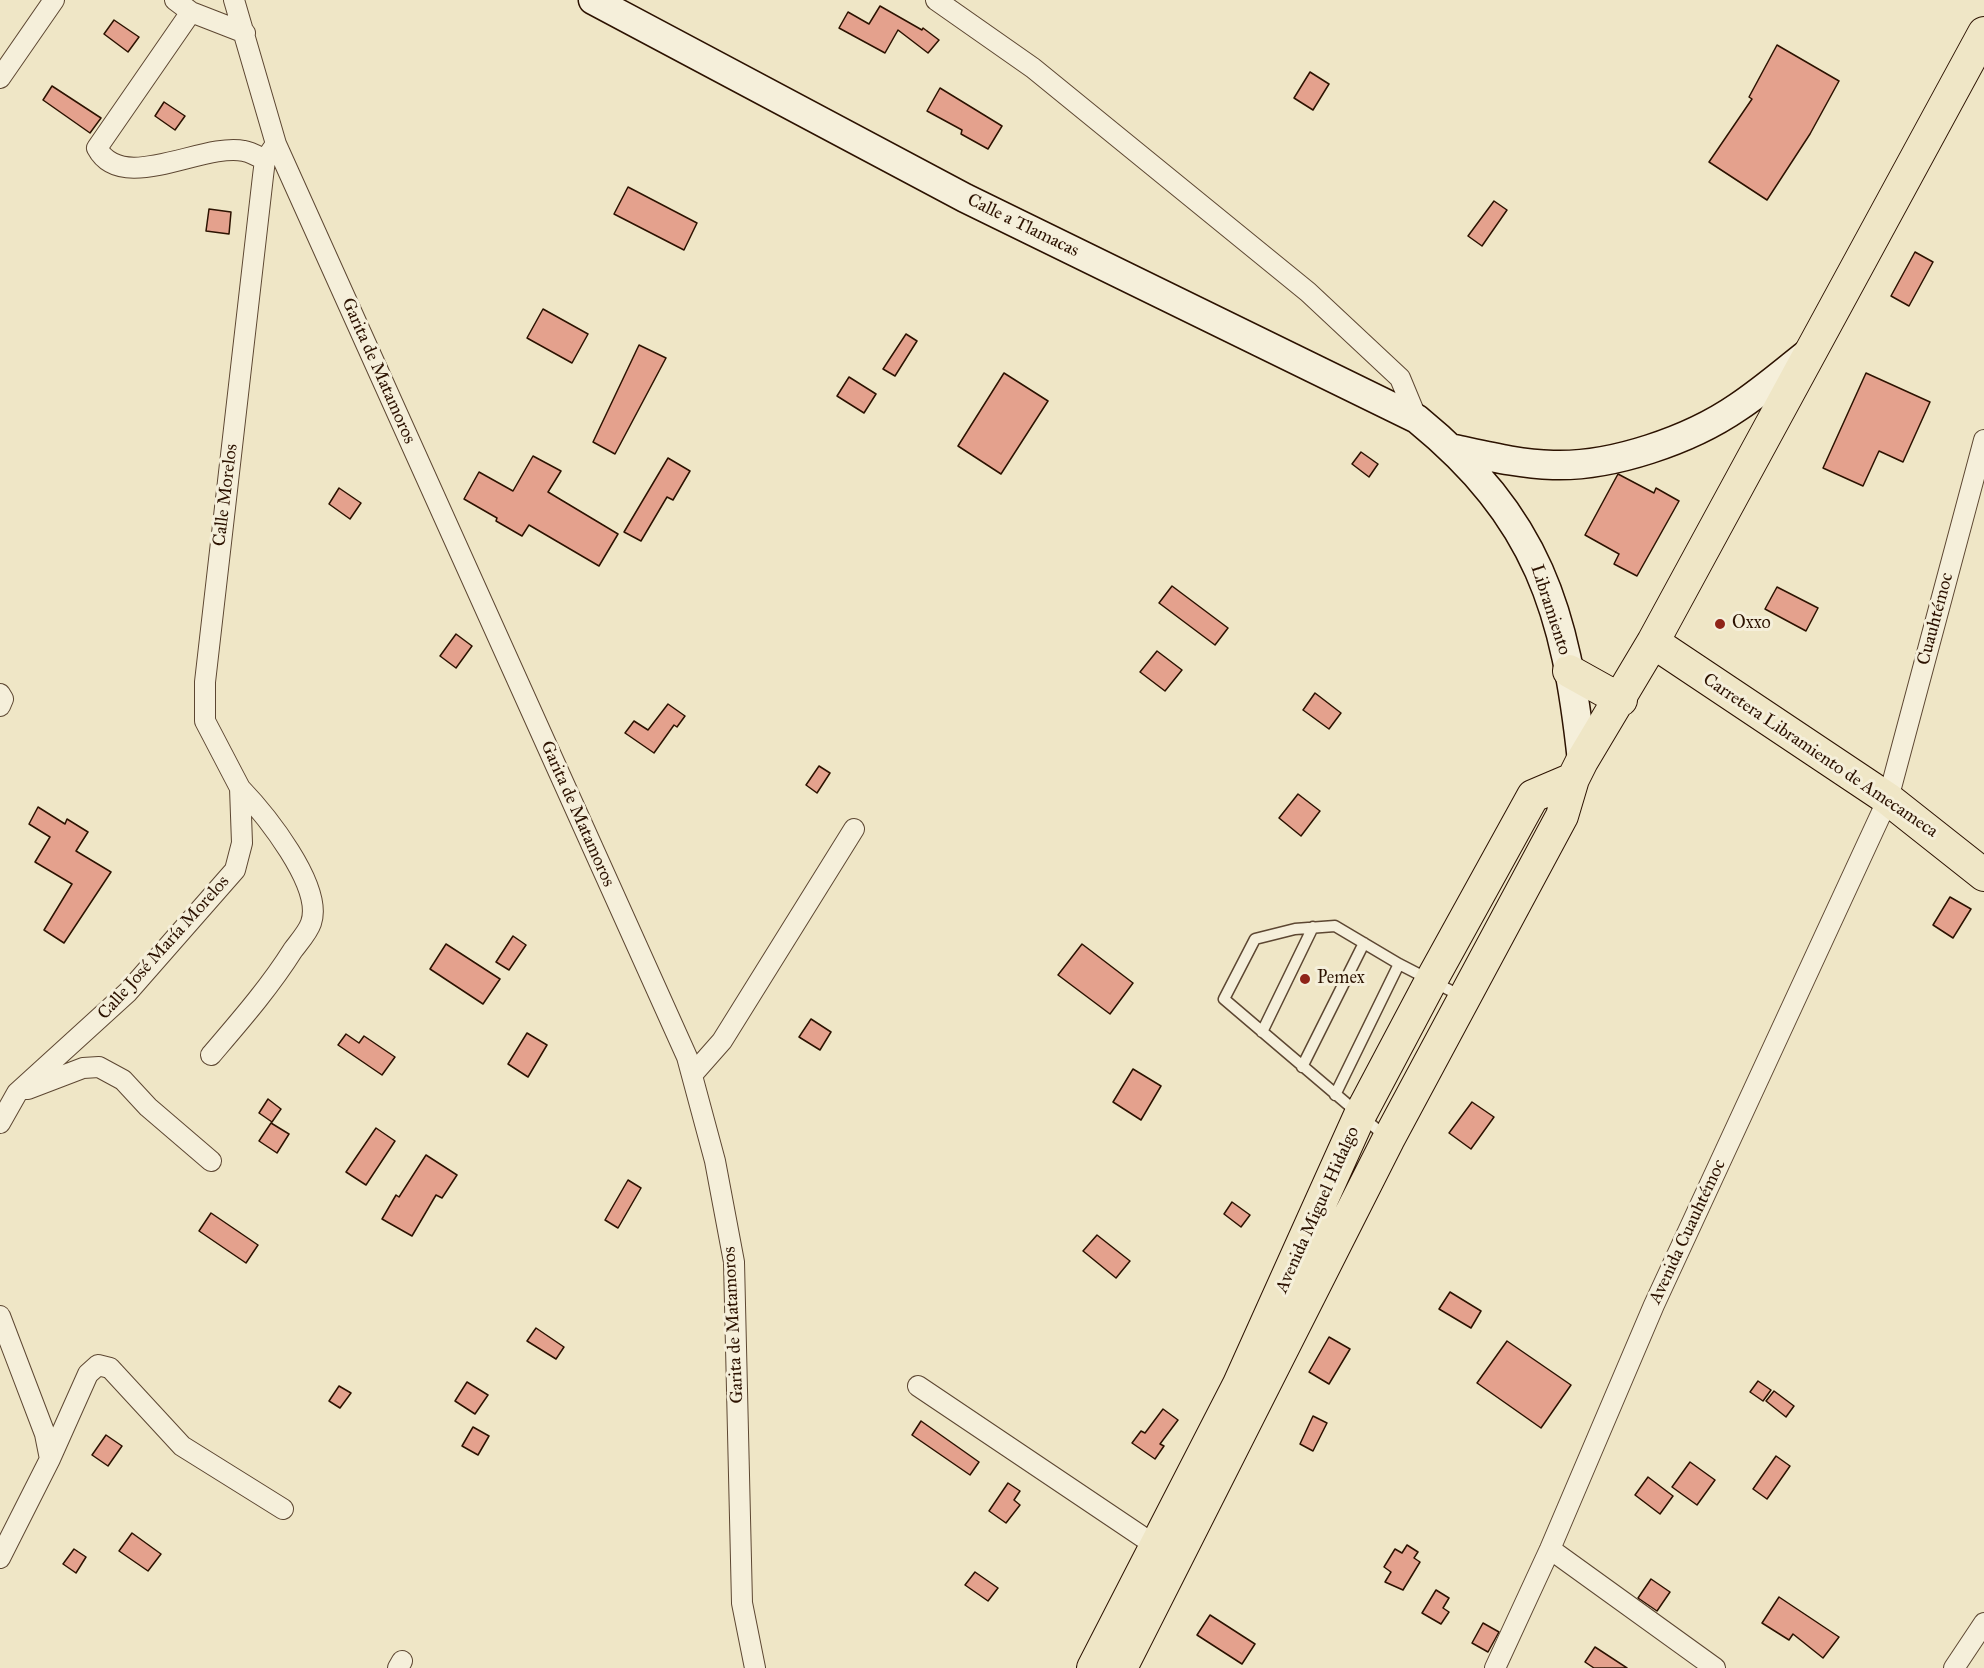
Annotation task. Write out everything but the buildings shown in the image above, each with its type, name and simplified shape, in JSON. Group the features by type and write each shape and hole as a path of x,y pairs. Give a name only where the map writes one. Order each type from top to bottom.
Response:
{"main road":[{"name":"Calle a Tlamacas","path":"593,0 965,198 1417,419 1454,449"},
{"name":"Avenida Miguel Hidalgo","path":"1121,1668 1156,1546 1249,1389 1388,1140 1562,816 1578,770 1653,642 1807,354 1984,33"},
{"path":"1454,449 1518,463 1556,465 1594,462 1630,454 1671,441 1722,417 1807,354"},
{"name":"Libramiento","path":"1454,449 1511,516 1551,598 1569,671 1578,770"},
{"name":"Carretera Libramiento de Amecameca","path":"1653,642 1888,799 1984,875"},
{"path":"1569,671 1620,700"},
{"name":"Avenida Miguel Hidalgo","path":"1093,1668 1143,1597 1249,1389 1360,1115 1432,979 1533,796 1578,770"}],"street":[{"path":"0,78 54,0"},
{"path":"175,0 191,12 245,33"},
{"name":"Garita de Matamoros","path":"234,0 245,33 271,152 687,1057 715,1161 734,1262 742,1603 755,1668"},
{"path":"936,0 1033,68 1308,292 1400,378 1417,419"},
{"path":"191,12 97,148 103,159 118,167 138,168 222,151 271,152"},
{"name":"Calle Morelos","path":"242,843 241,797 205,721 204,682 271,152"},
{"name":"Cuauhtémoc","path":"1888,799 1984,440"},
{"path":"0,694 3,699 0,706"},
{"path":"211,1055 275,979 311,922 311,897 296,864 265,814 241,797"},
{"name":"Avenida Cuauhtémoc","path":"1495,1668 1550,1549 1654,1305 1888,799"},
{"path":"692,1075 722,1041 854,829"},
{"name":"Calle José María Morelos","path":"0,1123 17,1093 128,992 235,870 242,843"},
{"path":"17,1093 83,1068 99,1067 123,1080 135,1090 147,1107 211,1161"},
{"path":"0,1316 45,1434 50,1459"},
{"path":"0,1557 50,1459 88,1374 98,1365 110,1368 182,1446 283,1509"},
{"path":"918,1386 1156,1546"},
{"path":"1550,1549 1715,1668"},
{"path":"1954,1668 1984,1623"}],"lane":[{"path":"1388,1140 1224,999 1254,939 1295,929 1335,926 1463,997"},
{"path":"1262,1032 1313,927"},
{"path":"1302,1067 1364,943"},
{"path":"1335,1095 1400,964"}],"place":[{"name":"Oxxo","path":"1720,624"},
{"name":"Pemex","path":"1305,979"}]}
